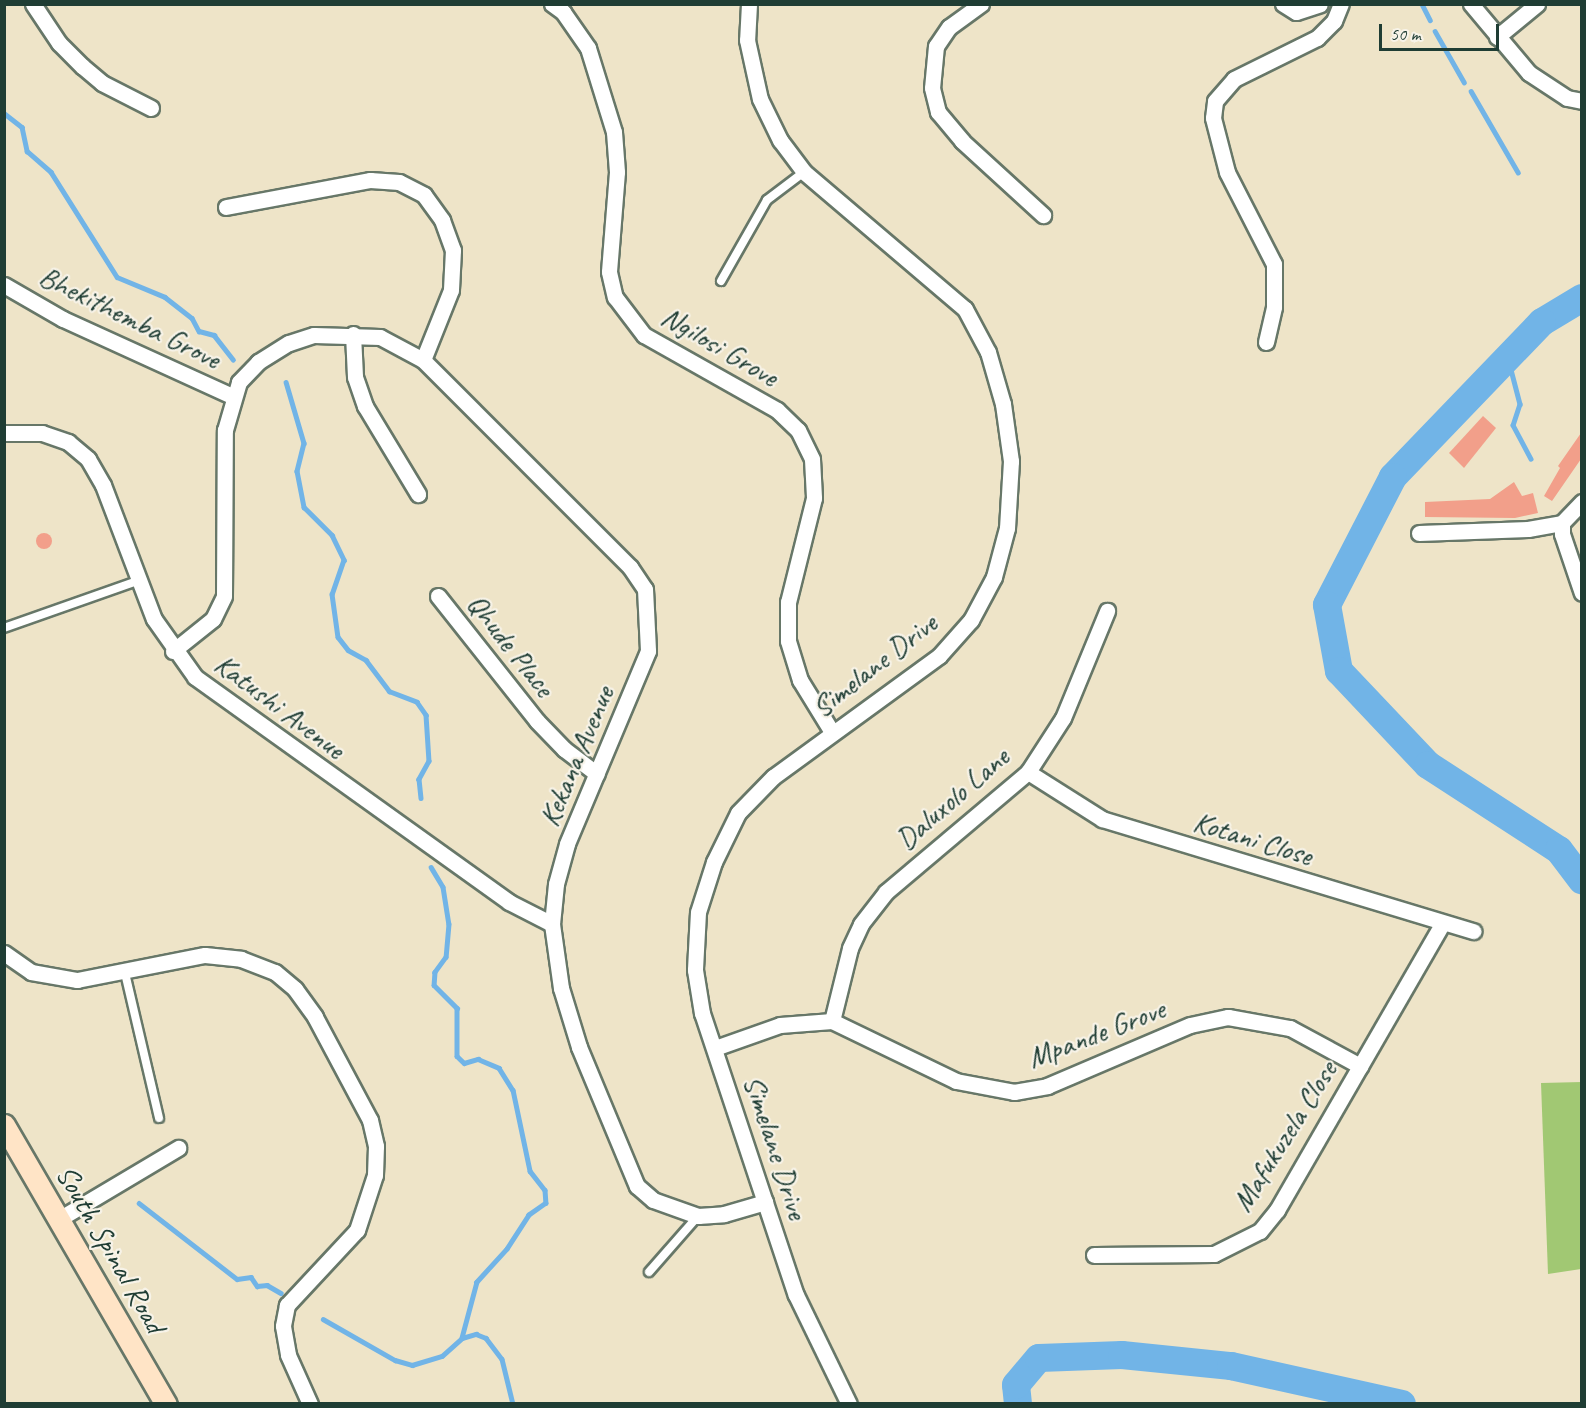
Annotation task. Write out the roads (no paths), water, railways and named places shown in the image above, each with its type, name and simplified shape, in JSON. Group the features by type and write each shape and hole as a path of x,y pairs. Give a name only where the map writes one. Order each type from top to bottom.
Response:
{"street":[{"path":"33,4 59,43 82,66 102,83 151,108"},
{"name":"Ngilosi Grove","path":"552,4 563,12 588,48 614,132 617,172 609,272 615,297 644,335 777,410 798,430 812,459 814,498 788,602 788,641 800,680 832,732"},
{"name":"Simelane Drive","path":"749,4 747,40 760,99 780,140 804,172 965,309 988,352 1003,405 1011,461 1007,528 994,577 971,620 939,656 773,777 738,813 714,862 698,912 695,970 702,1013 796,1295 849,1404"},
{"path":"981,4 949,27 936,46 932,88 938,112 962,141 1043,215"},
{"path":"1283,4 1296,12 1320,4"},
{"path":"1266,342 1274,307 1274,264 1227,171 1213,118 1215,101 1234,79 1317,38 1334,21 1341,4"},
{"path":"1471,4 1529,73 1567,98 1581,101"},
{"path":"1497,37 1537,4"},
{"path":"225,207 370,180 399,182 424,195 442,220 453,250 451,290 423,360"},
{"name":"Bhekithemba Grove","path":"4,285 63,319 232,396"},
{"path":"352,334 355,377 365,406 418,494"},
{"name":"Kekana Avenue","path":"173,651 213,619 224,596 225,430 232,396 238,382 258,362 289,344 314,335 352,334 380,337 423,360 630,567 645,589 648,651 567,844 556,884 552,924 561,988 579,1047 637,1186 653,1200 698,1216 724,1214 765,1202"},
{"name":"Katushi Avenue","path":"4,433 42,433 68,442 88,459 103,485 154,619 173,651 195,677 220,699 509,902 552,924"},
{"path":"1419,533 1517,530 1566,519 1581,502"},
{"path":"1566,519 1565,549 1581,593"},
{"name":"Qhude Place","path":"438,596 537,721 564,749 597,774"},
{"name":"Daluxolo Lane","path":"832,1021 850,948 861,924 886,892 1028,772 1063,718 1107,611"},
{"name":"Kotani Close","path":"1028,772 1102,819 1442,924 1474,931"},
{"name":"Mafukuzela Close","path":"1094,1255 1214,1254 1260,1231 1277,1210 1442,924"},
{"path":"4,953 31,972 54,979 77,980 125,973 205,955 241,959 275,972 295,989 315,1017 370,1120 376,1146 375,1175 357,1230 287,1305 283,1326 288,1354 310,1404"},
{"name":"Mpande Grove","path":"832,1021 956,1081 1014,1092 1047,1086 1190,1025 1228,1017 1290,1028 1360,1066"},
{"path":"715,1048 780,1025 832,1021"},
{"name":"South Spinal Road","path":"4,1125 166,1404"},
{"path":"59,1219 178,1148"}],"lane":[{"path":"720,281 767,201 804,172"},
{"path":"4,628 140,580"},
{"path":"125,973 159,1118"},
{"path":"650,1272 698,1216"}],"waterway":[{"path":"1422,4 1430,20"},
{"path":"1435,31 1464,82"},
{"path":"1471,91 1518,172"},
{"path":"4,113 22,127 27,151 51,172 117,277 165,297 192,318 199,331 214,335 233,359"},
{"path":"1582,298 1542,322 1393,477 1327,605 1339,671 1428,765 1559,850 1582,880"},
{"path":"1508,358 1520,404 1513,425 1531,459"},
{"path":"286,382 304,443 297,471 304,507 332,535 344,560 332,594 338,637 348,650 366,660 389,691 417,702 426,715 429,761 419,779 421,798"},
{"path":"431,867 443,887 449,924 446,957 435,972 434,985 457,1008 457,1056 464,1063 478,1059 499,1068 513,1090 530,1171 545,1190 546,1203 529,1215 507,1249 477,1282 462,1338"},
{"path":"139,1203 237,1279 251,1277 257,1286 267,1285 281,1293"},
{"path":"323,1319 395,1360 412,1365 442,1356 462,1338 476,1334 486,1338 502,1359 513,1404"},
{"path":"1018,1404 1016,1385 1039,1358 1122,1355 1231,1366 1402,1404"}]}
